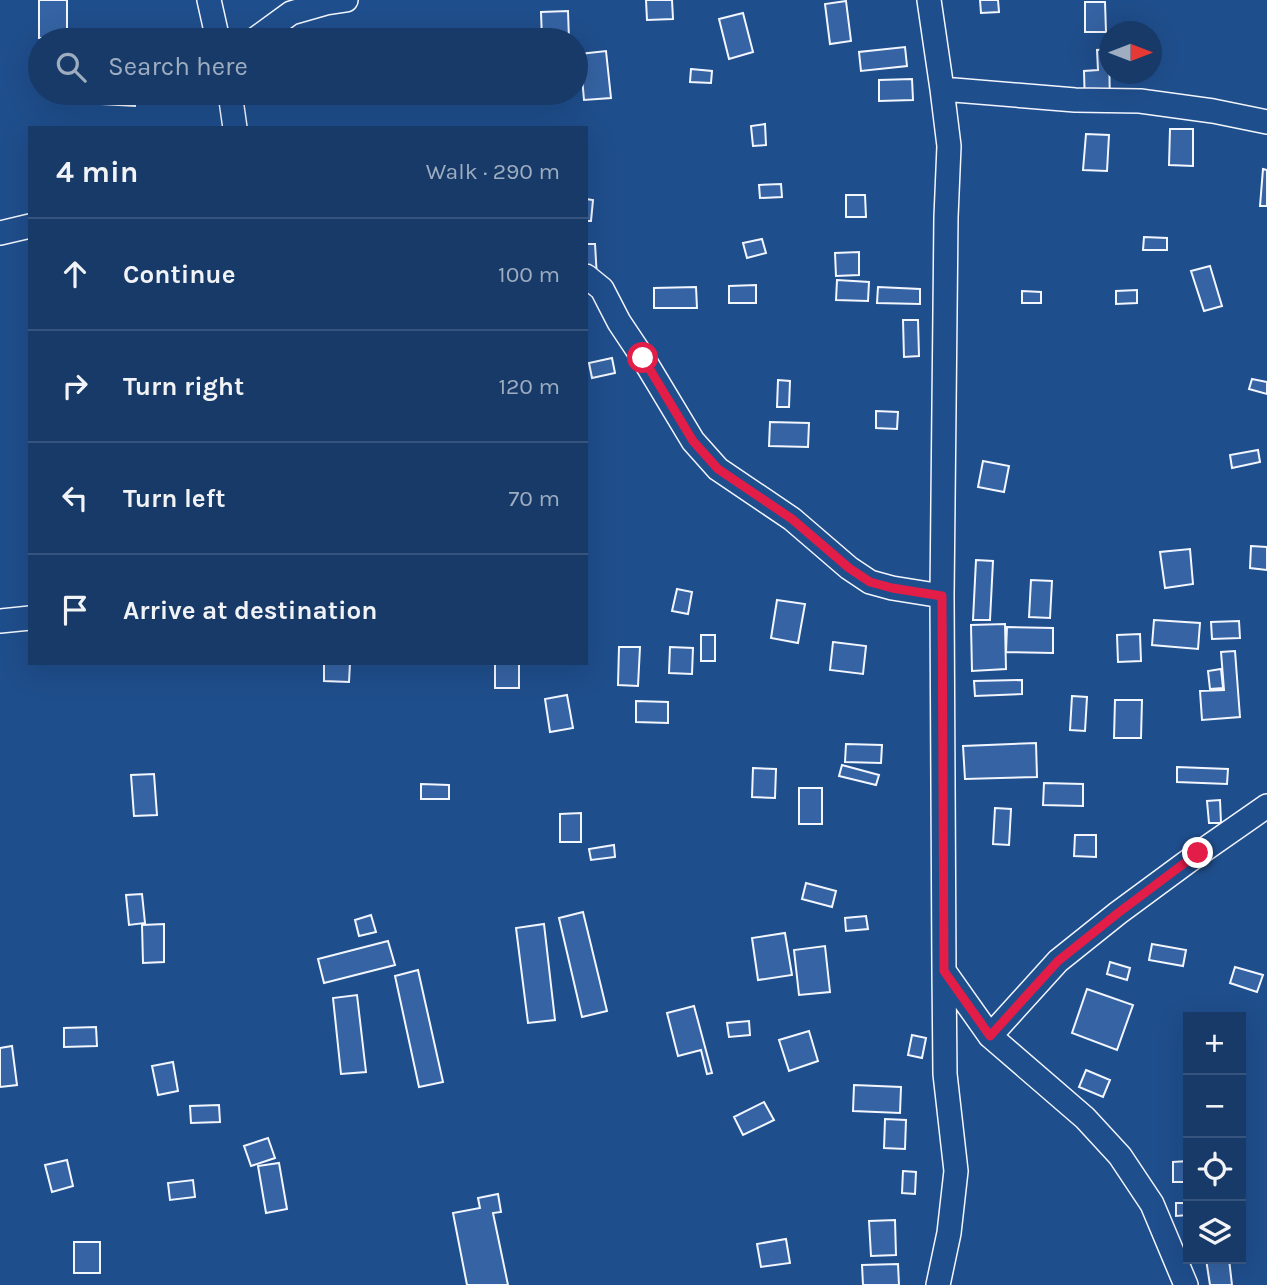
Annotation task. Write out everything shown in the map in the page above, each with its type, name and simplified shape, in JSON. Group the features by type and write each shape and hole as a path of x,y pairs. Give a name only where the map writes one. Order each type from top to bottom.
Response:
{"street":[{"path":"209,0 215,28"},
{"path":"270,28 291,13 346,0"},
{"path":"929,0 943,89 948,146 942,596 944,971 945,1074 956,1171 948,1233 937,1285"},
{"path":"943,89 1075,100 1140,101 1267,122"},
{"path":"232,105 235,126"},
{"path":"0,233 28,226"},
{"path":"588,278 602,289 619,322 693,441 718,469 792,519 849,568 870,582 942,596"},
{"path":"0,621 28,618"},
{"path":"990,1036 1058,961 1198,853 1267,806"},
{"path":"944,971 990,1036 1085,1118 1120,1156 1152,1204 1186,1285"}],"building":[{"path":"39,0 67,0 67,28 39,28"},
{"path":"646,0 672,0 673,19 647,20"},
{"path":"980,0 998,0 999,12 981,13"},
{"path":"846,1 851,41 830,44 825,4"},
{"path":"1085,2 1105,2 1106,21 1099,21 1099,32 1085,32"},
{"path":"568,11 569,28 542,28 541,12"},
{"path":"743,13 753,52 729,59 719,19"},
{"path":"905,47 907,66 861,71 859,52"},
{"path":"1097,50 1099,84 1110,84 1110,106 1085,107 1084,71 1098,70"},
{"path":"606,51 611,98 588,100 588,53"},
{"path":"691,69 712,71 711,83 690,82"},
{"path":"912,79 913,100 879,101 879,80"},
{"path":"765,124 766,145 753,146 751,126"},
{"path":"1170,129 1193,129 1193,166 1169,165"},
{"path":"1086,134 1109,135 1107,171 1083,170"},
{"path":"1263,169 1267,170 1267,206 1260,206"},
{"path":"781,184 782,197 760,198 759,185"},
{"path":"846,195 865,195 866,217 846,217"},
{"path":"588,199 593,200 591,221 588,221"},
{"path":"1144,237 1167,238 1167,250 1143,250"},
{"path":"762,239 766,253 747,258 743,243"},
{"path":"588,244 595,244 597,278 588,278"},
{"path":"859,252 859,275 836,276 835,253"},
{"path":"1210,266 1222,306 1204,311 1191,271"},
{"path":"837,280 869,282 868,301 836,300"},
{"path":"756,285 756,303 729,303 729,286"},
{"path":"696,287 697,308 654,308 654,288"},
{"path":"878,287 920,289 920,304 877,303"},
{"path":"1137,290 1137,303 1116,304 1116,291"},
{"path":"1022,291 1041,292 1041,303 1022,303"},
{"path":"903,320 918,320 919,356 904,357"},
{"path":"612,358 615,373 592,378 589,363"},
{"path":"1252,379 1267,382 1267,394 1249,389"},
{"path":"778,380 790,381 789,407 777,407"},
{"path":"876,411 898,412 897,429 876,428"},
{"path":"770,422 809,423 808,447 769,446"},
{"path":"1258,450 1260,462 1232,468 1230,455"},
{"path":"983,461 1009,466 1004,492 978,487"},
{"path":"1251,546 1267,547 1267,570 1250,568"},
{"path":"1190,549 1193,584 1165,588 1160,552"},
{"path":"976,560 993,561 990,620 973,620"},
{"path":"1031,580 1052,581 1050,618 1029,617"},
{"path":"677,589 692,592 688,614 672,611"},
{"path":"777,600 805,604 798,643 771,638"},
{"path":"1154,620 1200,623 1198,649 1152,645"},
{"path":"1239,621 1240,638 1212,639 1211,622"},
{"path":"1005,624 1006,669 972,671 971,625"},
{"path":"1007,627 1053,628 1053,653 1006,652"},
{"path":"1140,634 1141,661 1118,662 1117,635"},
{"path":"701,635 715,635 715,661 701,661"},
{"path":"833,642 866,646 863,674 830,670"},
{"path":"619,647 640,647 638,686 618,685"},
{"path":"670,647 693,648 692,674 669,673"},
{"path":"1235,651 1240,717 1202,720 1200,691 1224,690 1221,652"},
{"path":"324,665 350,665 349,682 324,681"},
{"path":"495,665 519,665 519,688 495,688"},
{"path":"1221,669 1223,688 1210,689 1208,671"},
{"path":"1022,680 1022,694 975,696 974,681"},
{"path":"567,695 573,728 550,732 545,699"},
{"path":"1072,696 1087,697 1085,731 1070,730"},
{"path":"1115,700 1142,700 1141,738 1114,738"},
{"path":"636,701 668,702 668,723 636,722"},
{"path":"1036,743 1037,777 965,779 963,746"},
{"path":"846,744 882,745 881,763 845,762"},
{"path":"842,765 879,775 876,785 839,776"},
{"path":"1177,767 1228,769 1227,784 1177,782"},
{"path":"753,768 776,769 775,798 752,797"},
{"path":"154,774 157,815 134,816 131,775"},
{"path":"1044,783 1083,784 1083,806 1043,805"},
{"path":"421,784 449,785 449,799 421,799"},
{"path":"799,788 822,788 822,824 799,824"},
{"path":"1220,800 1221,823 1209,823 1207,801"},
{"path":"995,808 1011,809 1009,845 993,844"},
{"path":"581,813 581,842 560,842 560,814"},
{"path":"1075,835 1096,835 1096,857 1074,856"},
{"path":"614,845 615,857 591,860 589,849"},
{"path":"806,883 836,891 832,907 802,899"},
{"path":"142,894 145,923 129,925 126,895"},
{"path":"583,912 607,1011 582,1017 559,918"},
{"path":"371,915 376,932 359,936 355,920"},
{"path":"866,916 868,929 846,931 845,918"},
{"path":"164,924 164,962 143,963 142,925"},
{"path":"544,924 555,1020 528,1023 516,928"},
{"path":"785,933 792,975 758,980 752,938"},
{"path":"388,941 395,965 324,983 318,959"},
{"path":"1152,944 1186,950 1183,966 1149,960"},
{"path":"825,946 830,992 799,995 794,950"},
{"path":"1110,962 1130,968 1127,980 1107,974"},
{"path":"1235,967 1263,975 1257,992 1230,983"},
{"path":"418,970 443,1082 419,1087 395,976"},
{"path":"1087,989 1133,1005 1117,1050 1072,1033"},
{"path":"357,995 366,1072 341,1074 333,998"},
{"path":"694,1006 712,1073 707,1074 701,1050 678,1056 667,1013"},
{"path":"749,1021 750,1035 729,1037 727,1023"},
{"path":"96,1027 97,1046 64,1047 64,1028"},
{"path":"809,1031 818,1061 789,1071 779,1040"},
{"path":"912,1035 926,1038 922,1058 908,1055"},
{"path":"12,1046 17,1085 0,1087 0,1048"},
{"path":"173,1062 178,1091 158,1095 152,1066"},
{"path":"1086,1070 1110,1080 1103,1097 1079,1087"},
{"path":"854,1085 901,1087 900,1113 853,1111"},
{"path":"764,1102 774,1120 743,1135 734,1117"},
{"path":"219,1105 220,1122 191,1123 190,1106"},
{"path":"885,1119 906,1120 905,1149 884,1148"},
{"path":"268,1138 275,1158 251,1166 244,1146"},
{"path":"67,1160 73,1186 52,1192 45,1165"},
{"path":"1183,1161 1183,1182 1173,1182 1173,1162"},
{"path":"279,1163 287,1209 266,1213 258,1166"},
{"path":"903,1171 916,1172 915,1194 902,1193"},
{"path":"193,1180 195,1197 170,1200 168,1183"},
{"path":"498,1194 501,1212 493,1213 508,1285 467,1285 453,1213 480,1208 478,1198"},
{"path":"1176,1203 1183,1203 1183,1215 1176,1216"},
{"path":"895,1220 896,1255 871,1256 869,1221"},
{"path":"786,1239 790,1263 761,1267 757,1244"},
{"path":"74,1242 100,1242 100,1273 74,1273"},
{"path":"898,1264 899,1285 863,1285 862,1265"},
{"path":"1207,1264 1230,1264 1232,1285 1210,1285"}],"route":[{"path":"643,358 693,441 718,469 792,519 849,568 870,582 942,596 944,971 990,1036 1058,961 1198,853"}]}
